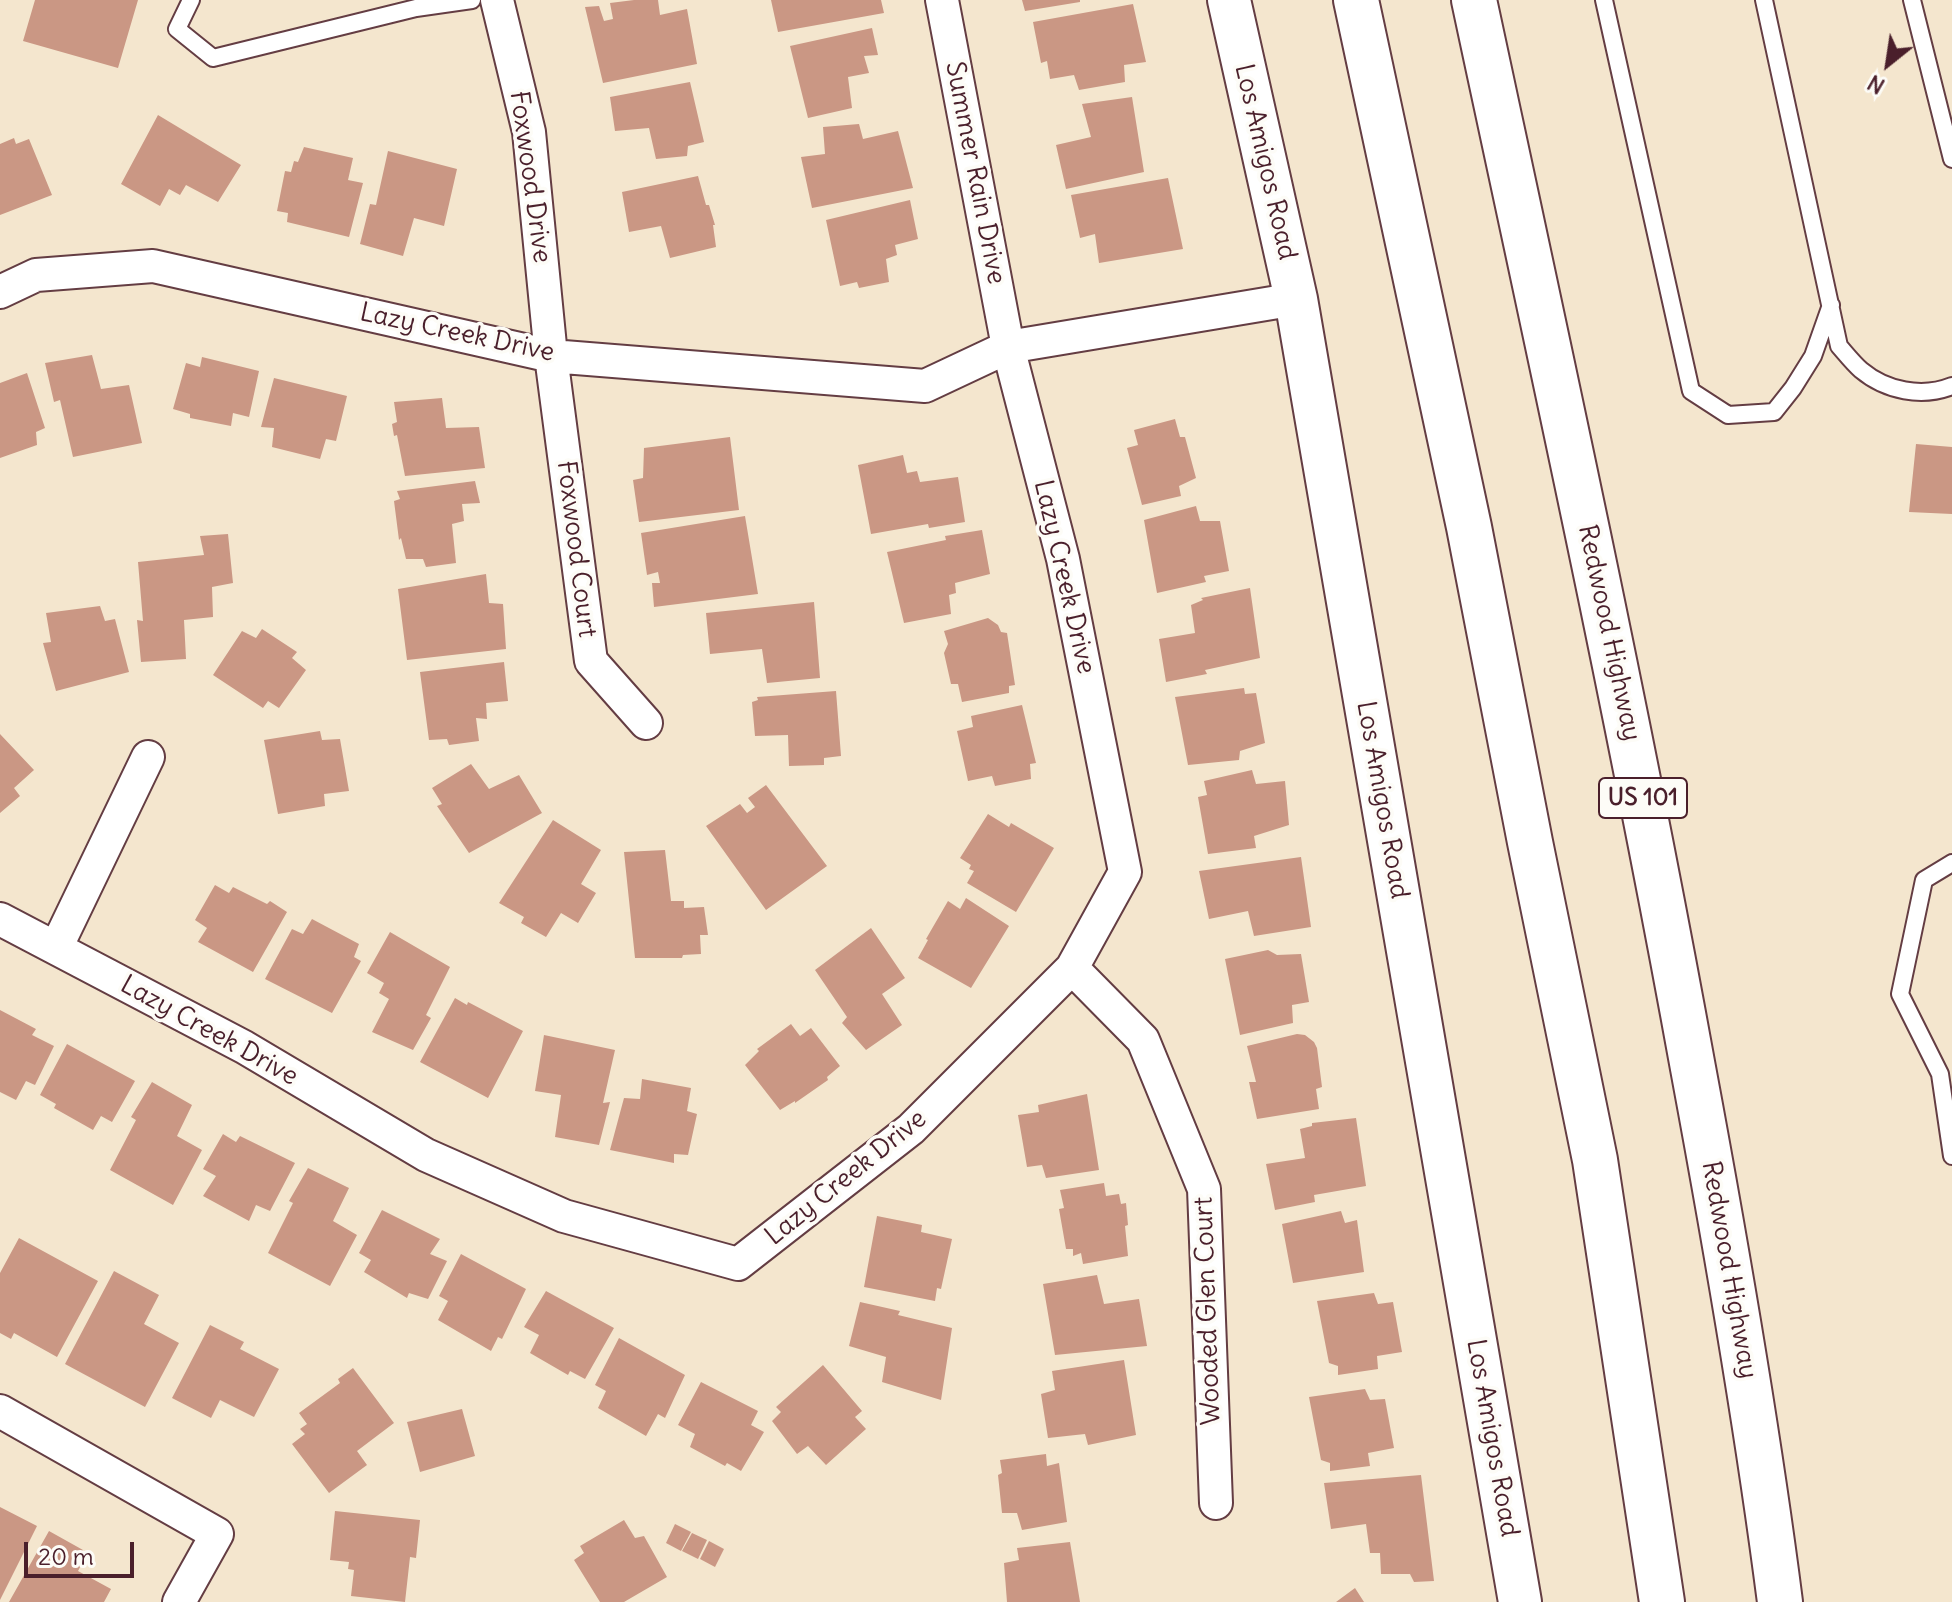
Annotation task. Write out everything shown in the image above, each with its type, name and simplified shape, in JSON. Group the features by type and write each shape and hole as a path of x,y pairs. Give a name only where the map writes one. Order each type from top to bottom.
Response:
{"highway":[{"path":"1356,0 1469,527 1595,1160 1662,1602"},
{"name":"Redwood Highway","path":"1474,0 1592,546 1655,858 1766,1491 1780,1602"}],"street":[{"name":"Foxwood Drive","path":"497,0 529,132 551,356"},
{"name":"Summer Rain Drive","path":"942,0 1008,347"},
{"name":"Los Amigos Road","path":"1229,0 1296,299 1520,1602"},
{"name":"Lazy Creek Drive","path":"0,292 36,275 153,266 551,356 925,386 1008,347 1296,299"},
{"name":"Lazy Creek Drive","path":"0,919 244,1047 426,1155 564,1216 738,1264 911,1129 1072,968 1125,872 1063,559 1008,347"},
{"name":"Foxwood Court","path":"551,356 591,661 646,723"},
{"path":"56,948 148,757"},
{"name":"Wooded Glen Court","path":"1072,968 1143,1040 1204,1189 1216,1503"},
{"path":"0,1411 217,1534 179,1602"}],"lane":[{"path":"191,0 177,29 213,58 416,8 472,0"},
{"path":"1604,0 1691,391 1728,415 1774,412 1813,356 1831,305"},
{"path":"1764,0 1839,346 1861,370 1883,385 1908,391 1940,391 1952,386"},
{"path":"1912,0 1952,159"},
{"path":"1952,863 1924,880 1900,994 1940,1074 1952,1156"}],"building":[{"path":"35,0 138,0 118,68 23,41"},
{"path":"658,0 660,15 687,9 697,64 603,83 585,7 599,6 604,21 613,19 610,3"},
{"path":"771,0 881,0 884,13 778,32"},
{"path":"1022,0 1080,0 1080,2 1025,11"},
{"path":"1133,4 1146,62 1124,65 1125,82 1079,90 1074,75 1050,79 1047,61 1041,63 1033,22"},
{"path":"872,28 878,55 864,56 869,73 848,77 852,108 808,118 790,46"},
{"path":"690,82 704,142 688,146 687,156 656,159 649,128 615,131 610,97"},
{"path":"1132,97 1144,172 1066,189 1056,145 1091,137 1082,104"},
{"path":"158,115 241,165 218,202 186,185 180,195 169,189 160,206 121,184"},
{"path":"859,124 863,139 898,131 913,188 812,208 801,157 825,154 823,127"},
{"path":"14,138 16,144 29,139 52,195 0,215 0,144"},
{"path":"304,147 353,158 348,180 363,183 349,237 287,222 288,213 277,211 285,171 291,172 294,161 298,162"},
{"path":"388,151 457,169 444,226 414,218 403,256 360,244 370,204 376,205"},
{"path":"698,176 715,225 716,247 670,258 661,226 629,232 622,192"},
{"path":"1168,178 1183,249 1099,263 1095,234 1080,238 1071,195"},
{"path":"910,200 918,239 895,245 897,255 886,259 889,282 859,288 857,282 840,286 826,220"},
{"path":"92,355 101,389 129,385 142,443 73,457 60,400 54,402 45,363"},
{"path":"202,357 259,371 249,417 233,413 231,426 190,418 190,414 173,409 186,363 200,367"},
{"path":"27,373 45,428 36,432 37,445 0,458 0,383"},
{"path":"274,378 347,396 336,441 326,439 320,459 272,447 274,428 261,427"},
{"path":"442,398 446,428 479,427 485,468 405,476 392,424 397,422 394,402"},
{"path":"1175,419 1180,437 1185,437 1196,478 1179,486 1181,496 1142,505 1127,448 1138,445 1134,430"},
{"path":"730,437 739,510 639,522 633,480 643,478 644,448"},
{"path":"1916,444 1952,447 1952,514 1909,512"},
{"path":"903,455 907,473 917,471 920,482 958,477 965,522 929,528 928,524 871,534 858,465"},
{"path":"475,481 480,503 462,504 464,521 452,524 456,563 426,567 423,559 406,559 401,538 399,540 394,501 400,499 397,491"},
{"path":"1196,506 1200,521 1220,521 1229,571 1204,576 1206,582 1157,593 1144,520"},
{"path":"745,516 758,594 654,607 652,583 660,583 658,572 647,575 641,533"},
{"path":"982,530 990,574 955,583 956,593 949,595 951,614 904,623 887,552 946,540 945,536"},
{"path":"228,534 233,583 212,587 213,617 184,620 186,659 141,662 137,620 143,621 138,562 204,555 200,536"},
{"path":"486,574 489,603 503,604 506,649 407,660 398,589"},
{"path":"1250,588 1260,658 1166,682 1159,639 1195,633 1191,605 1203,600 1201,598"},
{"path":"814,602 820,678 767,683 762,649 710,654 706,613"},
{"path":"100,606 105,621 115,619 129,672 56,691 43,643 51,642 46,613"},
{"path":"988,618 998,625 1001,632 1007,633 1015,685 1009,686 1009,693 962,702 958,684 951,684 944,653 948,644 944,631"},
{"path":"262,629 297,652 292,658 306,670 279,708 268,701 263,708 213,675 242,631 256,638"},
{"path":"504,662 508,701 486,703 487,719 476,718 479,741 449,745 447,739 429,740 420,672"},
{"path":"1244,688 1245,694 1256,693 1265,743 1240,751 1239,760 1188,765 1175,697"},
{"path":"836,691 841,756 824,758 824,765 789,766 788,735 755,736 752,702 758,700 757,697"},
{"path":"1022,705 1036,763 1030,764 1031,779 995,786 992,776 968,781 957,731 973,727 971,716"},
{"path":"320,731 322,740 340,739 349,791 324,794 325,806 278,814 264,740"},
{"path":"0,734 34,770 14,788 20,796 0,813"},
{"path":"471,764 489,789 519,775 542,813 469,853 437,806 442,804 432,788"},
{"path":"1252,770 1256,784 1285,781 1289,825 1254,836 1256,848 1208,854 1198,797 1207,795 1204,781"},
{"path":"766,785 827,866 766,910 706,826 740,804 747,813 755,807 748,798"},
{"path":"988,814 1009,827 1011,823 1054,848 1016,912 967,883 974,871 960,858"},
{"path":"553,820 601,850 581,884 596,893 578,923 561,913 546,937 521,923 524,917 499,903"},
{"path":"665,850 671,901 684,901 684,908 704,907 708,935 700,935 701,954 683,955 682,958 635,958 624,852"},
{"path":"1301,857 1311,927 1254,936 1248,911 1209,919 1199,871"},
{"path":"215,885 229,893 233,887 267,904 270,901 287,912 253,972 198,942 207,928 195,920"},
{"path":"966,898 1009,926 971,988 918,958 948,901 960,909"},
{"path":"312,919 359,944 354,957 361,961 332,1013 265,979 292,929 303,934"},
{"path":"871,928 905,978 882,994 902,1025 866,1050 842,1023 847,1017 815,970"},
{"path":"390,932 450,967 426,1015 431,1018 413,1050 372,1032 389,999 379,993 384,983 367,973"},
{"path":"1268,950 1277,955 1301,954 1309,1002 1292,1005 1293,1023 1240,1035 1225,959"},
{"path":"455,998 523,1031 488,1098 420,1062"},
{"path":"0,1010 36,1029 32,1035 54,1046 35,1085 26,1081 16,1100 0,1092"},
{"path":"791,1024 800,1036 811,1028 840,1066 827,1077 828,1080 780,1110 745,1065 759,1051 757,1049"},
{"path":"1297,1034 1305,1035 1317,1048 1322,1087 1316,1089 1319,1109 1257,1119 1249,1082 1256,1082 1247,1046"},
{"path":"544,1035 615,1050 603,1103 610,1102 599,1145 555,1137 561,1095 535,1091"},
{"path":"67,1044 135,1081 112,1122 101,1116 93,1130 54,1108 56,1104 40,1095"},
{"path":"642,1079 691,1088 687,1111 697,1114 688,1155 674,1154 674,1163 610,1150 624,1098 640,1099"},
{"path":"152,1082 192,1105 177,1136 202,1150 173,1205 110,1170 136,1120 131,1117"},
{"path":"1087,1094 1099,1170 1046,1178 1042,1165 1027,1167 1018,1115 1039,1112 1038,1105"},
{"path":"1356,1118 1366,1186 1314,1195 1315,1202 1275,1210 1266,1164 1305,1158 1300,1129 1312,1126 1312,1123"},
{"path":"223,1134 236,1142 240,1136 295,1163 270,1211 256,1205 249,1221 203,1196 216,1176 203,1169"},
{"path":"308,1168 349,1188 333,1221 357,1235 330,1286 268,1253 293,1203 289,1201"},
{"path":"1104,1183 1106,1196 1119,1194 1121,1204 1126,1203 1128,1256 1083,1264 1081,1253 1073,1256 1073,1249 1066,1249 1059,1209 1064,1208 1060,1190"},
{"path":"382,1210 440,1239 430,1254 447,1261 428,1299 409,1293 407,1298 364,1272 371,1260 359,1253"},
{"path":"1341,1211 1345,1223 1357,1220 1364,1272 1293,1283 1282,1224"},
{"path":"877,1216 922,1225 921,1232 952,1239 941,1289 937,1288 935,1301 864,1287"},
{"path":"19,1238 98,1281 57,1357 14,1333 11,1339 0,1333 0,1273"},
{"path":"461,1254 526,1289 502,1339 498,1337 491,1351 438,1320 448,1301 439,1296"},
{"path":"114,1271 159,1295 144,1324 179,1343 145,1407 65,1364"},
{"path":"1097,1275 1104,1304 1139,1299 1147,1346 1055,1355 1043,1284"},
{"path":"546,1291 614,1328 585,1379 570,1371 568,1375 530,1353 539,1335 524,1327"},
{"path":"1374,1293 1378,1304 1393,1302 1402,1352 1377,1356 1378,1369 1338,1375 1338,1366 1329,1363 1317,1301"},
{"path":"860,1302 952,1328 941,1400 882,1382 886,1357 849,1346"},
{"path":"210,1325 244,1342 240,1349 279,1369 254,1417 220,1400 211,1418 172,1398"},
{"path":"619,1338 685,1375 665,1418 658,1414 646,1436 598,1408 606,1391 595,1385"},
{"path":"1124,1360 1136,1435 1088,1445 1085,1434 1048,1438 1041,1394 1055,1390 1052,1371"},
{"path":"823,1365 862,1411 855,1417 866,1429 826,1465 808,1446 797,1454 772,1421 781,1412 776,1407"},
{"path":"353,1368 394,1423 357,1451 367,1465 329,1493 292,1444 305,1434 300,1429 307,1424 299,1413 340,1383 338,1379"},
{"path":"701,1382 758,1411 751,1425 764,1432 741,1471 690,1447 695,1434 678,1425"},
{"path":"1365,1389 1370,1400 1385,1399 1394,1448 1368,1453 1370,1466 1330,1471 1330,1463 1321,1460 1309,1397"},
{"path":"462,1409 475,1456 420,1472 407,1422"},
{"path":"1046,1454 1047,1466 1059,1463 1067,1522 1022,1530 1017,1513 1002,1513 998,1475 1002,1473 1000,1460"},
{"path":"1421,1475 1434,1581 1414,1582 1410,1574 1381,1574 1380,1553 1370,1553 1366,1524 1331,1529 1324,1483"},
{"path":"0,1507 37,1526 0,1600"},
{"path":"335,1511 420,1520 416,1558 410,1557 405,1602 351,1596 354,1570 348,1569 349,1562 330,1560"},
{"path":"624,1520 635,1538 644,1536 667,1577 624,1602 600,1602 574,1560 584,1553 580,1546"},
{"path":"675,1524 691,1532 681,1551 666,1543"},
{"path":"49,1531 83,1550 80,1555 85,1558 78,1571 111,1589 104,1602 9,1602"},
{"path":"692,1533 707,1540 698,1559 682,1551"},
{"path":"709,1541 724,1549 715,1567 700,1559"},
{"path":"1070,1542 1080,1602 1007,1602 1004,1563 1019,1560 1017,1548"},
{"path":"1355,1588 1364,1602 1336,1602"}]}
